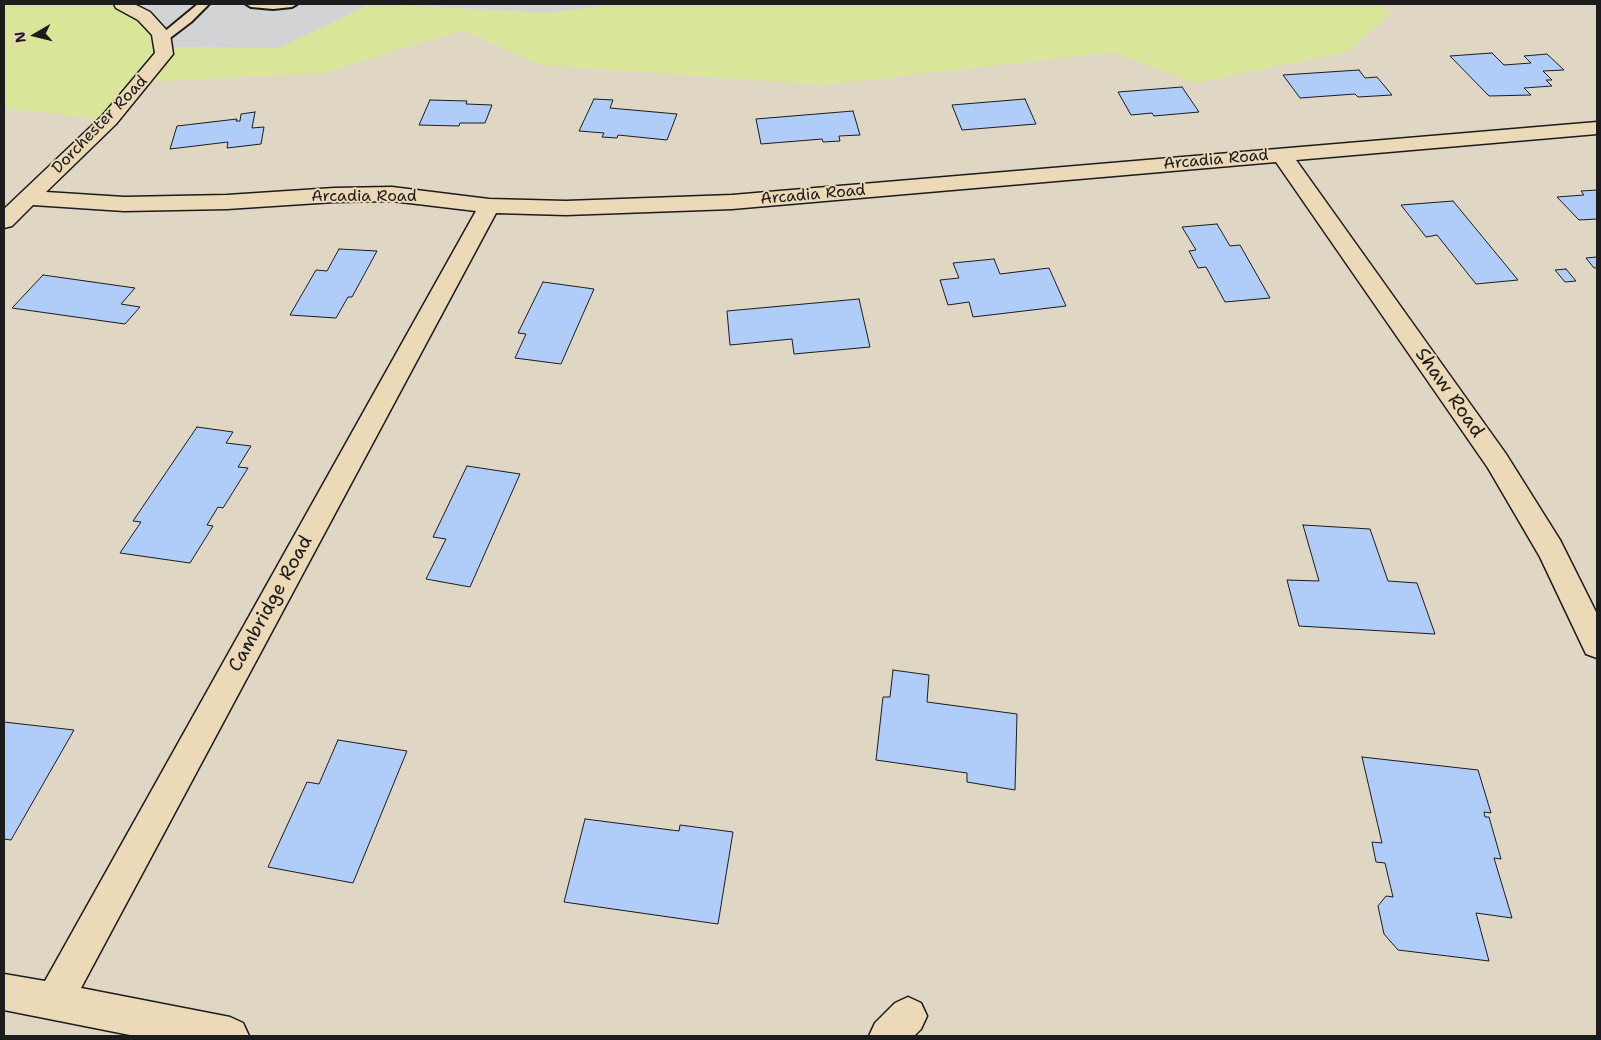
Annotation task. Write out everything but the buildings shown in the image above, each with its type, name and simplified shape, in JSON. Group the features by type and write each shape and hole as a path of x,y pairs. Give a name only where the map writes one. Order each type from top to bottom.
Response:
{"street":[{"path":"122,4 144,16 161,34 162,39"},
{"name":"Dorchester Road","path":"4,221 109,120 150,73 164,54 162,39"},
{"name":"Arcadia Road","path":"27,198 124,204 158,204 392,194 489,206 566,208 732,202 1597,128"},
{"name":"Shaw Road","path":"1281,154 1497,462 1550,549 1597,644"},
{"name":"Cambridge Road","path":"54,1002 489,206"},
{"path":"4,992 230,1036"}],"lane":[{"path":"162,39 204,4"},
{"path":"251,4 273,6 292,4"}],"shaded area":[{"path":"122,4 370,4 279,48 163,47 144,16"},
{"path":"391,4 617,4 548,13"}],"green space":[{"path":"4,4 122,4 144,16 164,47 279,48 370,4 548,13 617,4 1380,4 1390,14 1347,52 1194,83 1113,52 823,85 541,65 462,30 324,73 142,82 109,120 4,108"}]}
